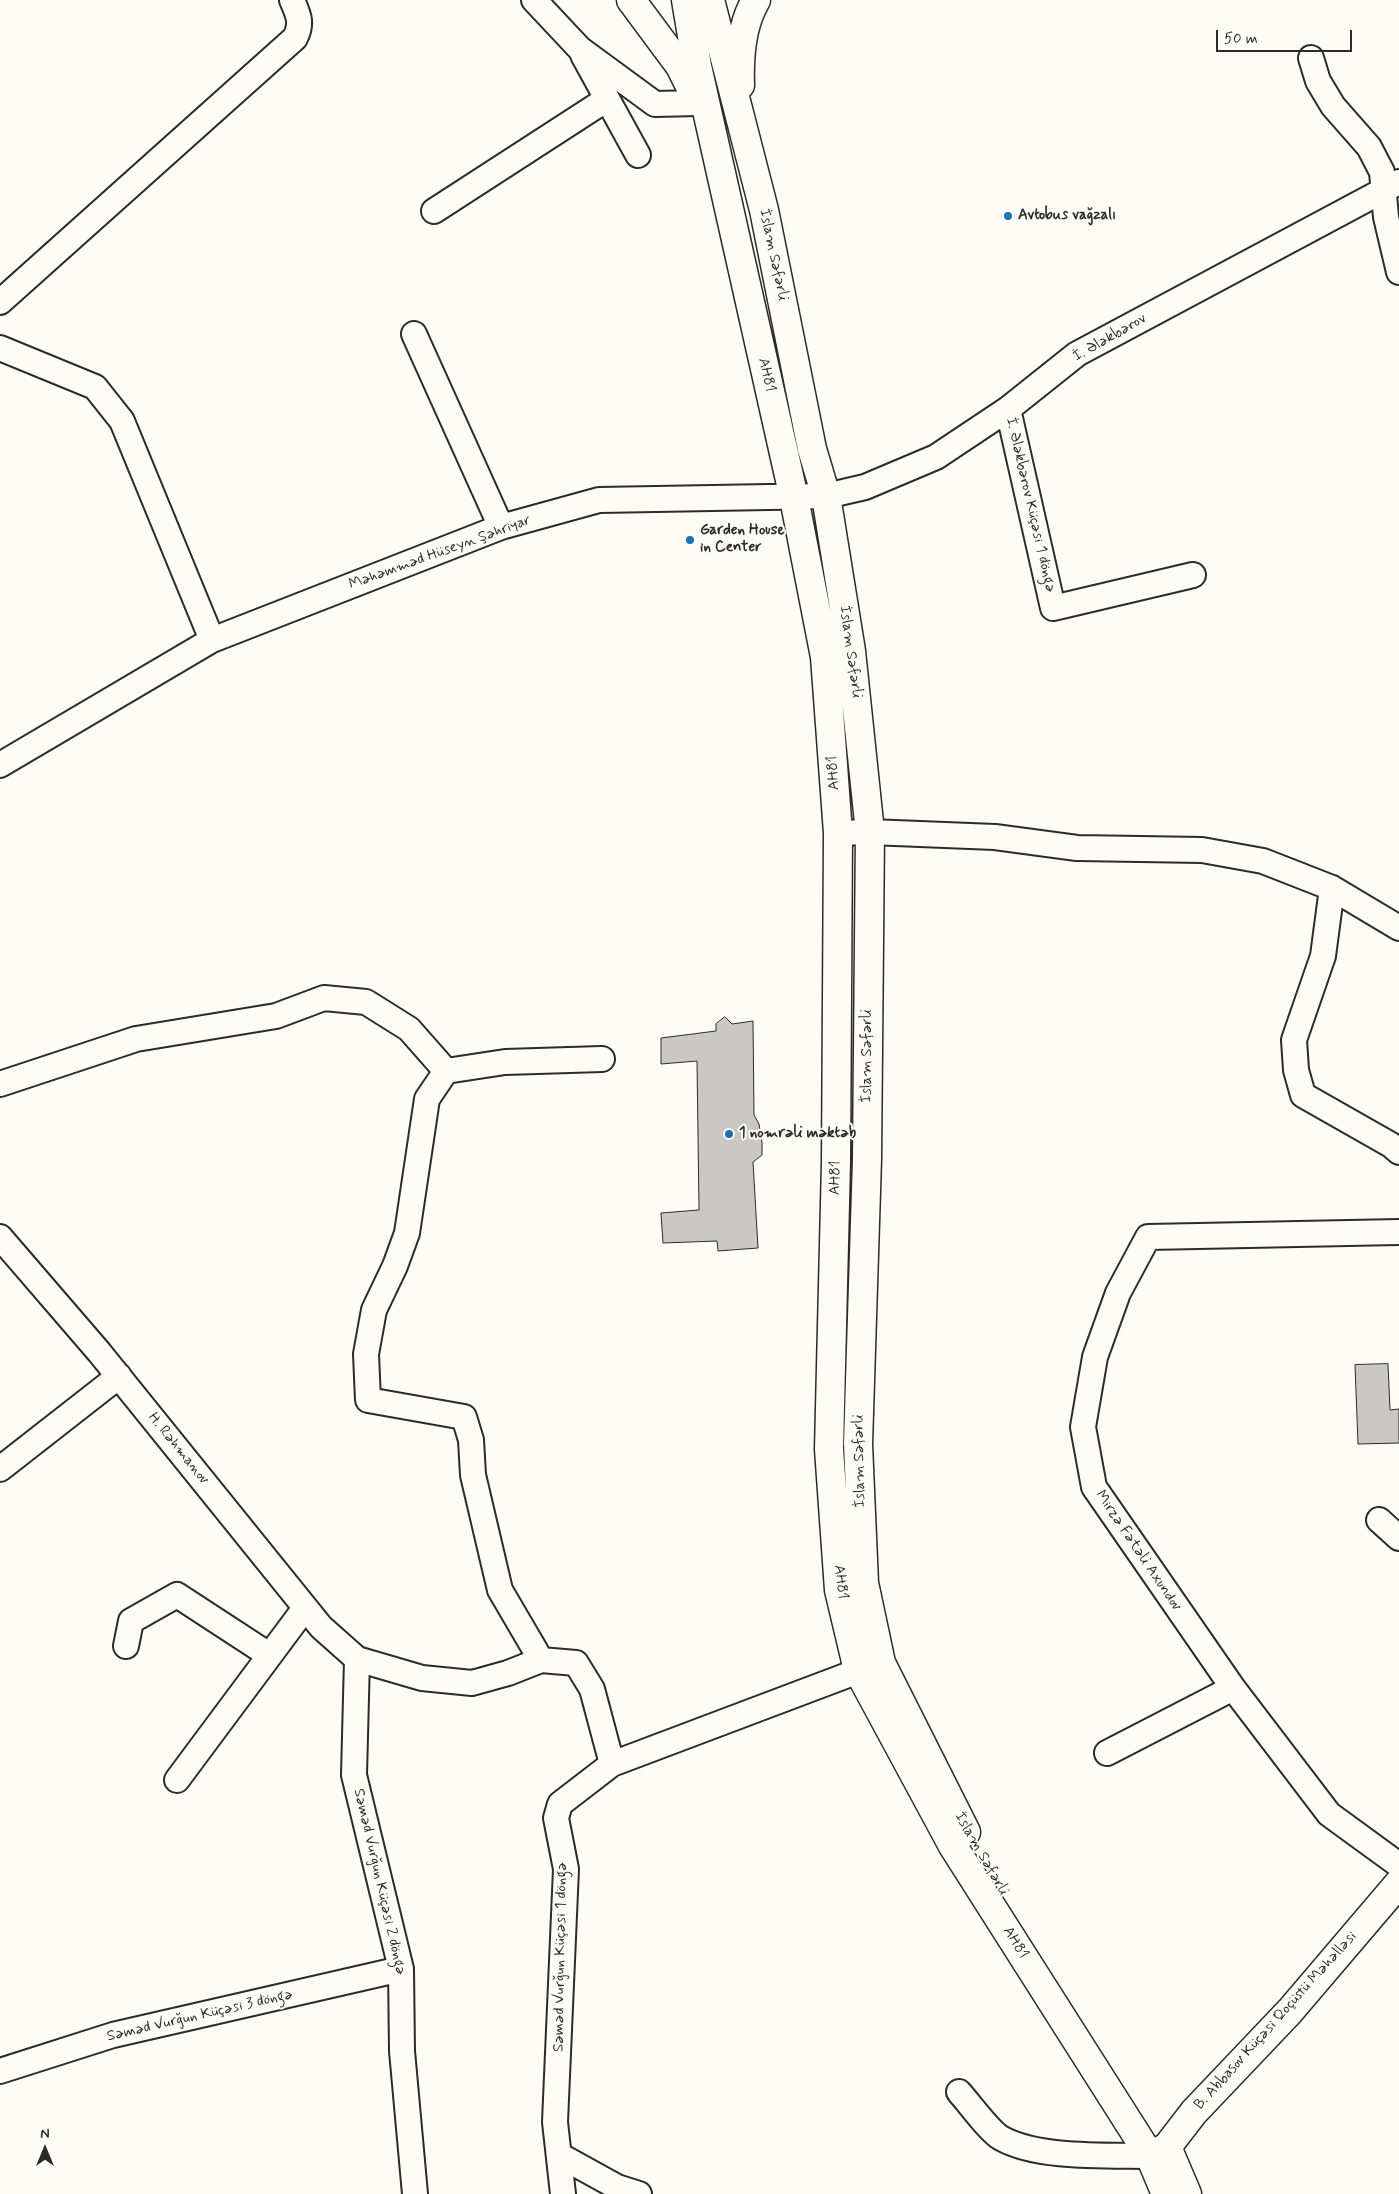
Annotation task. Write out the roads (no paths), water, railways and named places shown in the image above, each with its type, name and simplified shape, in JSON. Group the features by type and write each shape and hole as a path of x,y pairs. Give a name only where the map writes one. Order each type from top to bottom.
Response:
{"main road":[{"path":"631,0 680,66 711,129"},
{"name":"AH81","path":"686,0 697,66 794,498 825,657 838,833 836,1162 829,1449 839,1590 869,1666 953,1846 1158,2152 1166,2194"},
{"name":"İslam Səfərli","path":"710,0 764,210 812,449 826,496 851,651 870,832 867,1159 858,1444 869,1666"},
{"path":"742,129 739,66 742,34 756,0"},
{"name":"B. Abbasov Küçəsi Qoçüstü Məhəlləsi","path":"1158,2152 1290,2011 1399,1883"},
{"path":"1158,2152 1186,2194"}],"street":[{"path":"0,302 295,38 301,27 292,0"},
{"path":"534,0 580,49 655,104 698,103"},
{"path":"580,49 638,154"},
{"path":"1311,58 1318,81 1333,106 1369,147 1382,172 1392,185 1386,217 1399,272"},
{"path":"434,211 606,99"},
{"name":"İ. Ələkbərov","path":"826,496 865,486 936,457 1008,408 1078,354 1392,185"},
{"path":"414,334 501,527"},
{"path":"0,348 95,387 122,421 212,640"},
{"name":"İ. Ələkbərov Küçəsi 1 döngə","path":"1008,408 1053,608 1193,576"},
{"name":"Məhəmməd Hüseyn Şəhriyar","path":"0,765 212,640 501,527 599,500 826,496"},
{"path":"838,833 870,832 995,837 1077,848 1202,850 1263,861 1332,888 1399,928"},
{"path":"1332,888 1323,956 1294,1040 1296,1070 1303,1095 1396,1147"},
{"path":"0,1084 136,1039 276,1016 324,998 366,1002 409,1029 446,1071"},
{"path":"541,1660 500,1590 473,1475 471,1440 464,1417 368,1400 366,1354 374,1310 395,1266 407,1232 427,1100 446,1071 505,1062 602,1059"},
{"name":"Mirzə Fətəli Axundov","path":"1399,1232 1148,1237 1118,1293 1095,1357 1083,1427 1094,1486 1233,1688 1329,1814 1399,1865"},
{"name":"H. Rəhmanov","path":"0,1237 119,1376 321,1628 357,1659"},
{"path":"0,1469 119,1376"},
{"path":"1379,1520 1399,1538"},
{"path":"126,1646 131,1621 177,1595 270,1655"},
{"path":"177,1780 305,1608"},
{"path":"357,1659 422,1678 472,1683 508,1673 541,1660 576,1663 592,1689 612,1764"},
{"name":"Səməd Vurğun Küçəsi 2 döngə","path":"357,1659 354,1775 401,1969 402,2050 415,2194"},
{"name":"Səməd Vurğun Küçəsi 1 döngə","path":"563,2194 556,2122 566,1869 556,1818 560,1804 612,1764 869,1666"},
{"path":"1107,1753 1233,1688"},
{"name":"Səməd Vurğun Küçəsi 3 döngə","path":"0,2071 114,2035 401,1969"},
{"path":"959,2092 999,2138 1019,2146 1072,2154 1158,2152"},
{"path":"559,2155 617,2187 639,2194"}],"place":[{"name":"Avtobus vağzalı","path":"1008,216"},
{"name":"Garden House in Center","path":"690,540"},
{"name":"1 nomrəli məktəb","path":"729,1134"}]}
